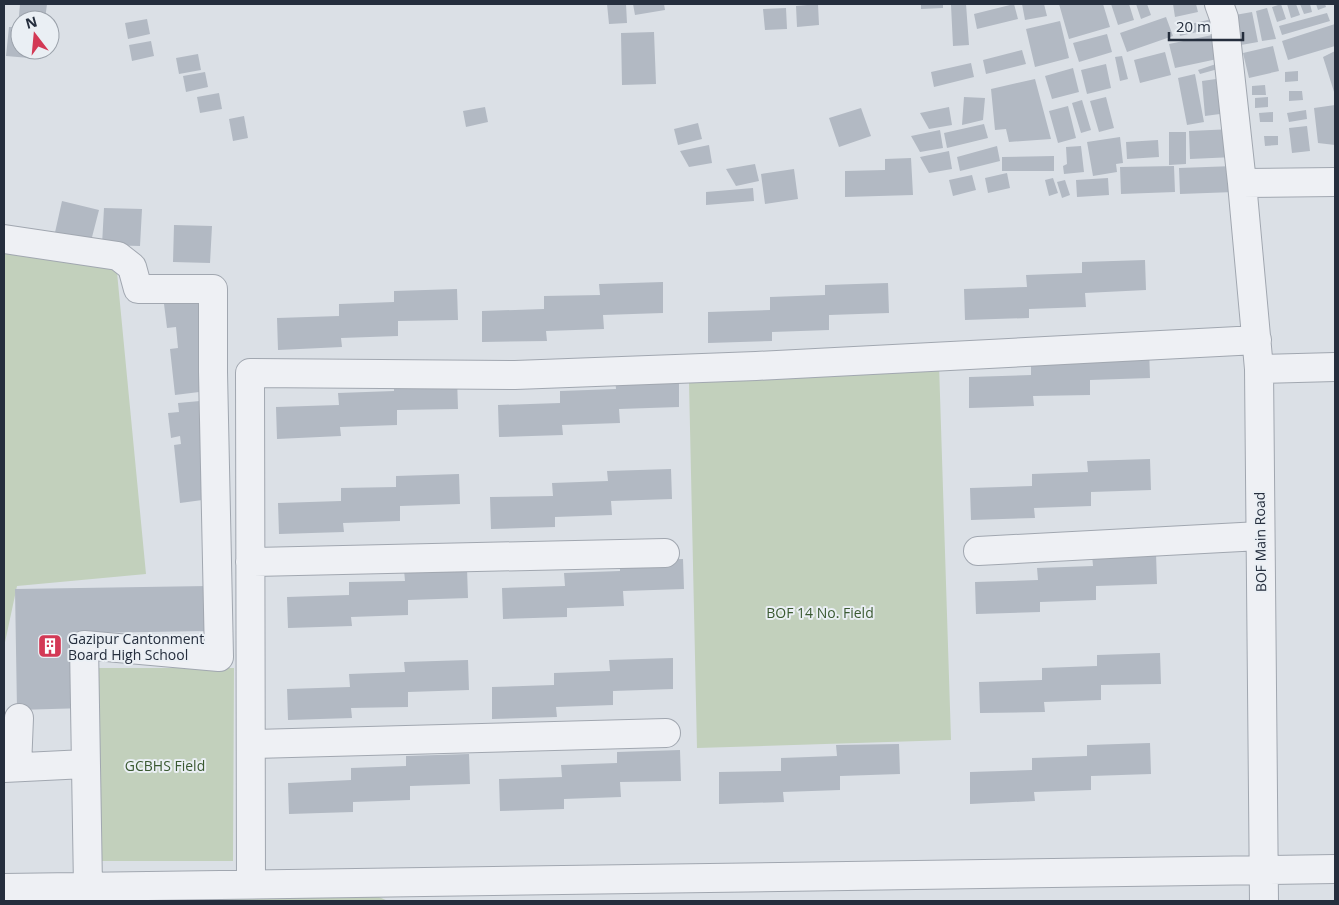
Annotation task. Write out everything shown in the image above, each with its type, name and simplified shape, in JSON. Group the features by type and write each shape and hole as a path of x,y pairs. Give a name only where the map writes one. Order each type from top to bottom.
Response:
{"street":[{"name":"BOF Main Road","path":"1220,4 1224,18 1257,340 1264,901"},
{"path":"1242,183 1335,182"},
{"path":"4,239 118,256 132,267 138,289 212,289 219,657 84,645 84,764 88,887"},
{"path":"213,372 515,375 756,366 1257,340"},
{"path":"1258,369 1335,367"},
{"path":"250,373 251,884"},
{"path":"978,551 1260,536"},
{"path":"250,562 665,553"},
{"path":"18,718 10,767 84,764"},
{"path":"251,744 666,733"},
{"path":"4,888 251,884 408,892 1335,869"}],"green space":[{"path":"4,247 116,262 146,574 17,586 4,647"},
{"name":"BOF 14 No. Field","path":"939,364 951,740 697,748 689,382"},
{"name":"GCBHS Field","path":"97,668 234,668 233,861 96,861"},
{"path":"370,893 388,901 151,901"}],"building":[{"path":"20,4 47,4 46,10 19,10"},
{"path":"607,4 626,4 627,23 609,24"},
{"path":"633,4 664,4 665,10 635,15"},
{"path":"818,4 819,25 797,27 796,6"},
{"path":"921,4 943,4 943,8 921,9"},
{"path":"966,4 969,45 953,46 951,5"},
{"path":"1014,4 1018,19 977,29 974,14"},
{"path":"1022,4 1044,4 1047,16 1025,20"},
{"path":"1059,4 1103,4 1110,27 1069,39"},
{"path":"1111,4 1129,4 1134,20 1118,25"},
{"path":"1136,4 1147,4 1151,15 1141,19"},
{"path":"1173,4 1196,4 1198,12 1175,17"},
{"path":"1281,4 1286,19 1277,22 1272,7"},
{"path":"1287,4 1296,4 1300,15 1291,18"},
{"path":"1300,4 1310,4 1312,12 1304,14"},
{"path":"1316,4 1325,4 1326,7 1318,10"},
{"path":"786,8 787,29 765,30 763,9"},
{"path":"1267,8 1276,39 1262,41 1256,11"},
{"path":"1252,12 1258,42 1241,45 1235,15"},
{"path":"1327,13 1330,21 1282,35 1279,26"},
{"path":"1166,17 1173,36 1127,52 1120,33"},
{"path":"147,19 150,34 128,39 125,23"},
{"path":"1212,19 1214,28 1180,36 1178,27"},
{"path":"1060,21 1069,58 1035,67 1026,29"},
{"path":"1335,24 1335,46 1288,60 1282,41"},
{"path":"10,27 10,56 6,56"},
{"path":"654,32 656,84 622,85 621,33"},
{"path":"1107,34 1112,52 1079,62 1073,43"},
{"path":"1217,34 1222,58 1175,68 1169,44"},
{"path":"151,41 154,56 132,61 129,45"},
{"path":"1273,46 1279,71 1249,78 1243,53"},
{"path":"1022,50 1026,64 986,74 983,60"},
{"path":"1335,51 1335,95 1323,57"},
{"path":"1165,52 1171,75 1140,83 1134,60"},
{"path":"198,54 201,70 179,74 176,58"},
{"path":"1122,56 1128,79 1120,81 1115,57"},
{"path":"971,63 974,77 934,87 931,72"},
{"path":"1106,64 1111,88 1087,94 1081,70"},
{"path":"1216,64 1218,69 1200,74 1198,70"},
{"path":"1073,68 1079,92 1052,99 1045,76"},
{"path":"1298,71 1298,81 1285,82 1285,72"},
{"path":"205,72 208,87 186,92 183,76"},
{"path":"1195,74 1204,122 1187,125 1178,78"},
{"path":"1035,79 1051,139 1009,142 1006,129 995,130 991,89"},
{"path":"1216,79 1220,114 1205,116 1202,81"},
{"path":"1265,85 1266,95 1252,95 1252,86"},
{"path":"1289,91 1302,91 1303,100 1289,101"},
{"path":"219,93 222,109 200,113 197,97"},
{"path":"964,97 985,98 983,120 962,125"},
{"path":"1106,97 1114,128 1099,132 1090,101"},
{"path":"1268,97 1268,107 1255,108 1255,98"},
{"path":"1082,100 1091,130 1081,133 1072,103"},
{"path":"1335,105 1335,145 1318,143 1314,108"},
{"path":"1068,106 1076,138 1058,143 1049,111"},
{"path":"485,107 488,122 466,127 463,111"},
{"path":"949,107 952,125 929,129 920,113"},
{"path":"861,108 871,136 839,147 829,118"},
{"path":"1306,110 1307,119 1289,122 1287,113"},
{"path":"1273,112 1273,122 1260,122 1259,113"},
{"path":"244,116 248,138 233,141 229,119"},
{"path":"698,123 702,139 678,145 674,129"},
{"path":"984,124 988,138 947,148 944,133"},
{"path":"1307,126 1310,151 1292,153 1289,128"},
{"path":"1233,129 1234,157 1190,159 1189,131"},
{"path":"940,130 943,148 920,152 911,136"},
{"path":"1169,132 1186,132 1186,164 1169,165"},
{"path":"1264,136 1278,136 1278,145 1265,146"},
{"path":"1120,137 1123,163 1116,164 1117,172 1093,176 1087,142"},
{"path":"1158,140 1159,157 1127,159 1126,142"},
{"path":"709,145 712,163 689,167 680,151"},
{"path":"997,146 1000,161 960,171 957,157"},
{"path":"1081,146 1084,172 1064,174 1063,166 1067,164 1066,147"},
{"path":"949,151 952,169 929,173 920,157"},
{"path":"1054,156 1054,171 1002,171 1002,157"},
{"path":"911,158 913,195 845,197 845,171 885,170 885,159"},
{"path":"755,164 759,181 736,186 726,169"},
{"path":"1174,166 1175,192 1121,194 1120,167"},
{"path":"1234,166 1234,192 1180,194 1179,168"},
{"path":"794,169 798,199 765,204 761,174"},
{"path":"1007,173 1010,188 988,193 985,178"},
{"path":"972,175 976,190 953,196 949,180"},
{"path":"1053,178 1058,193 1049,196 1045,180"},
{"path":"1108,178 1109,195 1077,197 1076,180"},
{"path":"1065,180 1070,195 1062,198 1057,182"},
{"path":"753,188 754,201 706,205 706,192"},
{"path":"62,201 99,210 90,245 54,237"},
{"path":"104,208 142,209 140,246 102,245"},
{"path":"174,225 212,226 210,263 173,262"},
{"path":"1145,260 1146,290 1085,293 1086,307 1029,309 1029,318 965,320 964,289 1027,287 1026,275 1082,273 1082,262"},
{"path":"663,282 663,313 603,315 604,329 546,331 547,341 482,342 482,311 544,309 544,296 600,295 599,284"},
{"path":"888,283 889,313 829,315 829,330 772,332 772,341 708,343 708,312 770,310 770,297 825,295 825,285"},
{"path":"457,289 458,320 398,321 398,336 341,338 342,347 278,350 277,318 339,316 339,304 394,302 394,291"},
{"path":"206,290 207,391 175,395 170,349 178,348 176,327 167,328 164,304 175,303"},
{"path":"1149,348 1150,378 1090,380 1090,395 1033,396 1034,406 969,408 969,377 1031,375 1031,362"},
{"path":"679,376 679,407 619,409 620,423 562,425 563,435 499,437 498,405 560,403 560,391 616,389 615,378"},
{"path":"457,378 458,409 397,410 397,425 340,427 341,436 277,439 276,407 339,405 338,393 394,391 394,380"},
{"path":"211,400 210,499 180,503 174,445 181,444 180,436 171,438 168,413 179,412 178,403"},
{"path":"1150,459 1151,490 1091,492 1091,506 1034,508 1035,518 971,520 970,488 1032,486 1032,474 1088,472 1087,461"},
{"path":"671,469 672,499 611,501 612,515 555,517 555,527 491,529 490,497 553,496 552,483 608,481 607,471"},
{"path":"459,474 460,504 400,506 400,521 343,523 344,532 279,534 278,503 341,501 341,488 396,487 396,476"},
{"path":"1156,553 1157,584 1096,586 1096,600 1040,602 1040,612 976,614 975,582 1038,580 1037,568 1093,566 1092,555"},
{"path":"683,559 684,589 623,591 624,606 567,608 567,617 503,619 502,588 565,586 564,573 620,571 620,561"},
{"path":"467,568 468,598 408,600 408,615 351,617 352,626 288,628 287,597 349,595 349,582 405,581 404,570"},
{"name":"Gazipur Cantonment Board High School","path":"208,586 208,631 85,633 86,708 17,710 15,589"},
{"path":"1160,653 1161,684 1101,685 1101,700 1044,702 1045,712 980,713 979,682 1042,680 1042,668 1097,666 1097,655"},
{"path":"673,658 673,689 613,691 613,705 556,707 557,717 492,719 492,687 554,685 554,673 610,671 609,660"},
{"path":"468,660 469,690 408,692 408,707 351,708 352,718 288,720 287,689 350,687 349,674 405,672 404,662"},
{"path":"1150,743 1151,774 1091,776 1091,790 1034,792 1035,801 970,804 970,772 1032,770 1032,758 1087,756 1087,745"},
{"path":"899,744 900,774 840,776 840,790 783,792 784,802 719,804 719,772 781,771 781,758 837,756 836,745"},
{"path":"680,750 681,781 620,782 621,797 564,799 564,809 500,811 499,779 562,777 561,765 617,763 617,752"},
{"path":"469,754 470,784 410,786 410,800 353,802 353,812 289,814 288,783 351,780 351,768 406,766 406,756"}],"place":[{"name":"Gazipur Cantonment Board High School","path":"50,646"}]}
